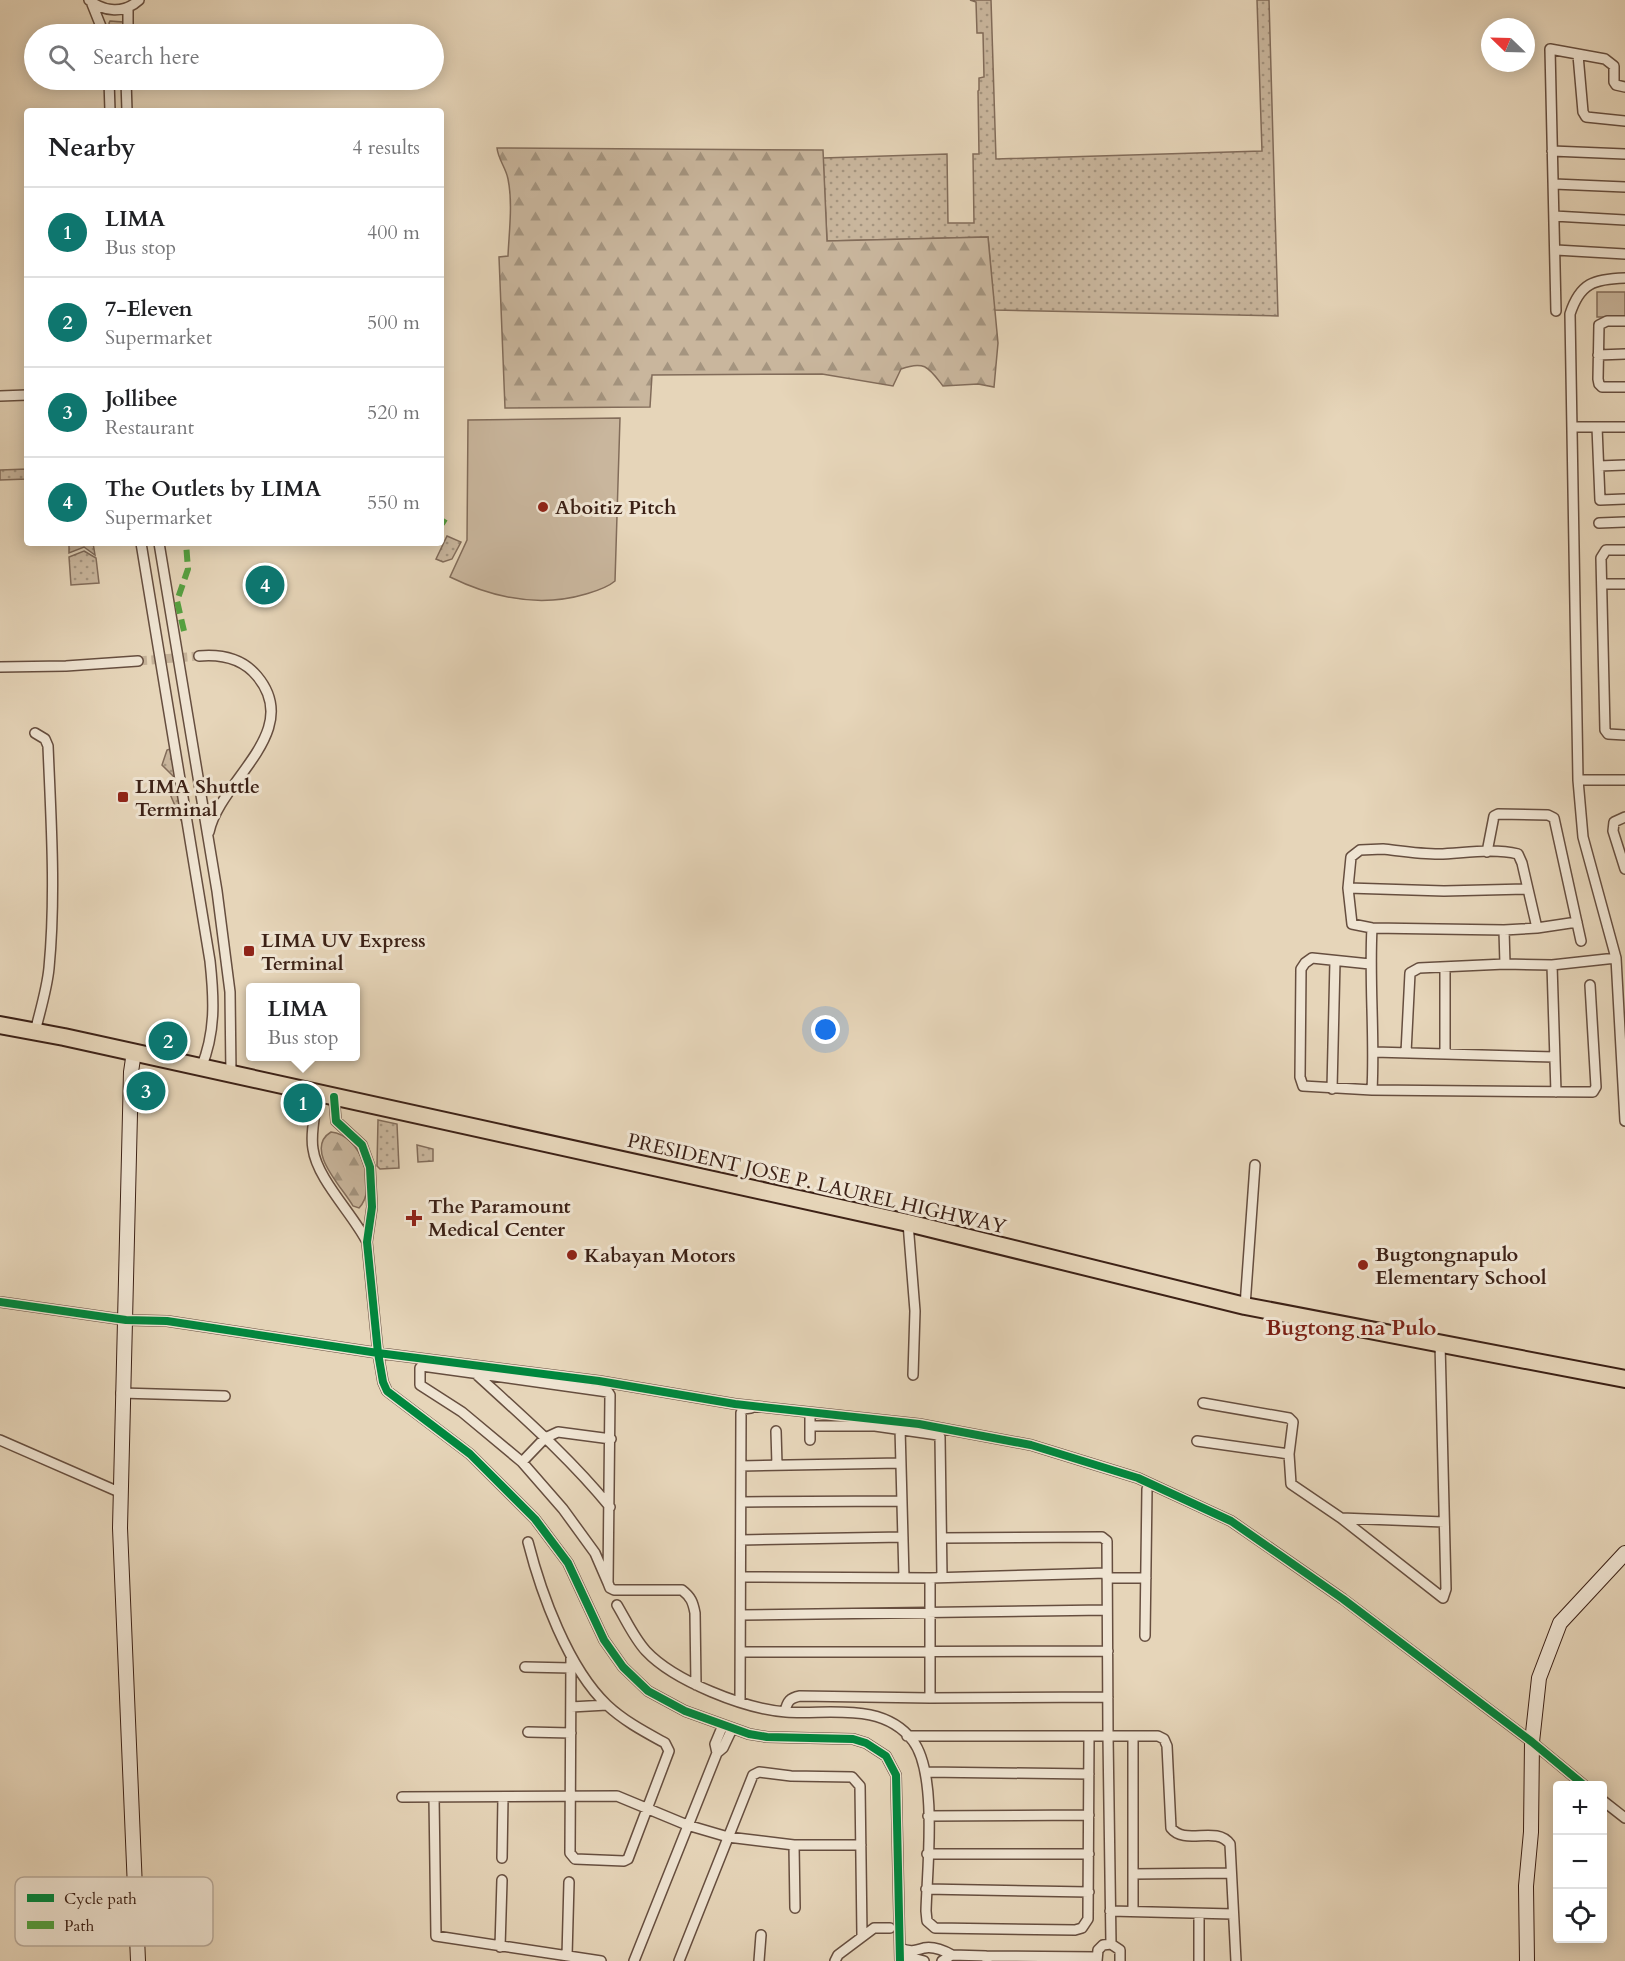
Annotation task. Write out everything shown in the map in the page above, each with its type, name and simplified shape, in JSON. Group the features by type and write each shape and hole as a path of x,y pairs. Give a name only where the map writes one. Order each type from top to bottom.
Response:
{"highway":[{"name":"PRESIDENT JOSE P. LAUREL HIGHWAY","path":"0,1025 134,1052 908,1223 1245,1306 1625,1379"}],"street":[{"path":"90,1 101,8 115,10 128,8 139,0"},
{"path":"90,1 100,24"},
{"path":"128,8 128,24"},
{"path":"1556,311 1550,49 1605,59 1614,66 1616,85 1625,87"},
{"path":"1578,55 1583,112 1586,117 1625,121"},
{"path":"109,90 110,108"},
{"path":"126,90 127,108"},
{"path":"1552,151 1625,154"},
{"path":"1554,184 1625,187"},
{"path":"1554,216 1625,220"},
{"path":"1556,250 1625,254"},
{"path":"1625,278 1602,278 1585,286 1574,301 1570,314 1578,780 1583,837 1616,958 1625,1121"},
{"path":"1625,321 1600,322 1598,355 1599,384 1602,387 1625,387"},
{"path":"1598,355 1625,354"},
{"path":"0,396 24,395"},
{"path":"1572,427 1625,427"},
{"path":"1598,427 1600,500 1625,499"},
{"path":"1599,466 1625,465"},
{"path":"1599,523 1625,522"},
{"path":"142,546 210,961 214,1020 208,1052 201,1068"},
{"path":"159,546 217,891 230,992 231,1074"},
{"path":"1625,550 1606,550 1602,554 1605,730 1608,734 1625,735"},
{"path":"1602,584 1625,584"},
{"path":"199,656 220,655 248,667 266,688 271,712 271,722 265,742 230,788 217,811 210,829 209,844"},
{"path":"0,667 66,666 138,661"},
{"path":"35,733 45,739 48,746 52,865 49,971 36,1032"},
{"path":"1578,780 1625,780"},
{"path":"1488,852 1494,816 1498,814 1548,815 1554,818 1581,941"},
{"path":"1625,817 1614,822 1613,831 1624,859 1625,869"},
{"path":"1537,928 1518,854 1488,852 1436,854 1383,849 1360,850 1351,857 1348,888 1352,924 1372,928 1504,930 1537,928 1577,922"},
{"path":"1348,888 1444,891 1527,889"},
{"path":"200,894 217,891"},
{"path":"1372,928 1370,964 1374,1052 1372,1090"},
{"path":"1504,930 1505,964"},
{"path":"1370,964 1312,958 1301,969 1300,1077 1303,1086 1372,1090 1593,1092 1596,1087 1590,986"},
{"path":"1407,1053 1410,973 1419,968 1505,964 1552,965 1616,958"},
{"path":"1332,1089 1335,961"},
{"path":"1552,965 1556,1092"},
{"path":"1445,967 1445,1054"},
{"path":"134,1052 131,1072 126,1320 119,1492 135,1877"},
{"path":"1374,1052 1555,1057"},
{"path":"326,1095 312,1140 314,1155 326,1180 352,1215 367,1242"},
{"path":"326,1095 336,1121 362,1145 370,1167 372,1208 367,1242 378,1353 383,1382 387,1391 470,1454 535,1519 568,1563 604,1640 623,1667 648,1691 685,1711 728,1727 767,1737 853,1739 875,1747 886,1756 896,1775 901,1961 909,1958 924,1961"},
{"path":"1245,1306 1255,1165"},
{"path":"908,1223 915,1311 913,1375"},
{"path":"0,1302 126,1320 167,1321 378,1353 599,1381 735,1404 919,1424 1031,1445 1138,1478 1231,1521 1343,1599 1580,1781"},
{"path":"1203,1403 1289,1419 1293,1422 1289,1454 1291,1484 1341,1518 1443,1598 1446,1591 1440,1343"},
{"path":"608,1583 612,1400 608,1392 422,1366 418,1382 420,1385 462,1412 522,1462 563,1509 595,1553 610,1588 615,1590 682,1590 689,1595 693,1601 695,1613 696,1685"},
{"path":"476,1374 546,1438 610,1507"},
{"path":"122,1393 225,1396"},
{"path":"740,1701 741,1413 743,1409 748,1408 766,1410"},
{"path":"810,1440 811,1422 900,1428 939,1435 942,1577"},
{"path":"900,1428 904,1578"},
{"path":"776,1431 777,1465"},
{"path":"522,1462 546,1438 558,1432 611,1438"},
{"path":"0,1440 119,1492"},
{"path":"1197,1441 1289,1454"},
{"path":"741,1466 901,1463"},
{"path":"1145,1636 1147,1488"},
{"path":"741,1502 902,1501"},
{"path":"1341,1518 1444,1522"},
{"path":"942,1538 1102,1537 1107,1541 1111,1944"},
{"path":"741,1540 903,1538"},
{"path":"528,1542 536,1572 571,1658 607,1706 629,1723 668,1746 669,1751 627,1860 575,1859 570,1853 571,1658"},
{"path":"595,1553 609,1548"},
{"path":"1527,1961 1526,1886 1531,1832 1532,1742 1539,1678 1560,1623 1625,1553"},
{"path":"742,1577 1107,1576 1146,1578"},
{"path":"930,1578 930,1698"},
{"path":"617,1605 645,1650 662,1665 696,1685 767,1709 785,1712 864,1713 880,1717 901,1730 913,1741 926,1772 927,1921 931,1926 942,1929 1075,1930 1082,1928 1088,1920 1089,1736"},
{"path":"742,1615 1107,1610"},
{"path":"741,1652 1108,1651"},
{"path":"525,1667 571,1668"},
{"path":"785,1712 791,1698 800,1696 1108,1697"},
{"path":"864,1697 864,1713"},
{"path":"571,1707 607,1706"},
{"path":"634,1961 717,1753 723,1748 728,1727"},
{"path":"528,1732 571,1733"},
{"path":"907,1736 1158,1736 1164,1739 1167,1746 1171,1828 1176,1834 1182,1836 1220,1837 1230,1844 1236,1961"},
{"path":"1133,1736 1133,1911"},
{"path":"926,1772 1089,1773"},
{"path":"679,1961 753,1775 756,1773 852,1777 860,1786 862,1935"},
{"path":"402,1797 617,1796 687,1826 728,1837 794,1845 861,1845"},
{"path":"434,1797 436,1936 601,1961"},
{"path":"502,1858 503,1797"},
{"path":"1607,1804 1625,1818"},
{"path":"928,1816 1089,1815"},
{"path":"794,1845 795,1908"},
{"path":"927,1854 1089,1854"},
{"path":"1133,1874 1231,1873"},
{"path":"500,1947 502,1880"},
{"path":"567,1956 570,1882"},
{"path":"926,1889 1089,1892"},
{"path":"1110,1911 1233,1914"},
{"path":"1199,1914 1199,1961"},
{"path":"836,1961 838,1955 862,1935 874,1928 890,1928"},
{"path":"759,1961 761,1935"},
{"path":"900,1948 915,1952 933,1948 952,1954 986,1958 1097,1959 1100,1947 1111,1944 1120,1950 1120,1961"},
{"path":"137,1946 138,1961"},
{"path":"942,1961 952,1954"}],"green space":[{"path":"970,0 991,0 996,159 1262,151 1257,0 1269,0 1278,316 994,310 988,237 827,241 823,158 947,154 948,223 974,223 973,154 979,154 978,91 979,78 984,77 983,33 977,33 976,2"},
{"path":"110,21 123,22 123,24 109,23"},
{"path":"497,148 823,150 827,241 988,237 998,343 994,387 978,384 943,386 930,370 916,365 901,369 893,386 822,374 652,375 650,407 505,408 499,257 508,256 510,198 507,175"},
{"path":"1597,292 1625,292 1625,317 1597,317"},
{"name":"Aboitiz Pitch","path":"620,418 615,581 586,594 551,600 534,600 500,595 450,577 467,540 468,420"},
{"path":"24,469 24,479 0,480 0,470"},
{"path":"447,536 461,542 452,559 443,562 436,559"},
{"path":"69,546 94,546 95,555 84,547 69,553"},
{"path":"84,551 96,558 99,583 71,585 69,557"},
{"path":"170,749 174,777 162,765 167,750"},
{"path":"171,789 178,792 184,827 170,794"},
{"path":"378,1120 397,1124 399,1168 380,1169 377,1166"},
{"path":"331,1132 342,1135 351,1142 364,1164 367,1188 365,1199 359,1208 353,1206 334,1179 323,1158 321,1148 323,1139"},
{"path":"417,1145 433,1149 433,1161 418,1162"}],"tunnel":[{"path":"138,661 199,656"}],"marked path":[{"path":"184,631 177,601 188,569 186,546"}],"cycle path":[{"path":"334,1097 336,1121 362,1145 370,1167 372,1207 367,1242 378,1353 383,1382 387,1391 470,1454 535,1519 568,1563 604,1640 623,1667 648,1691 685,1711 749,1734 767,1737 853,1739 866,1743 886,1756 896,1775 900,1961"},
{"path":"0,1302 126,1320 167,1321 378,1353 599,1381 735,1404 919,1424 1031,1445 1138,1478 1231,1521 1343,1599 1532,1742 1579,1781"}],"place":[{"name":"Aboitiz Pitch","path":"543,507"},
{"name":"The Outlets by LIMA","path":"265,585"},
{"name":"LIMA Shuttle Terminal","path":"123,797"},
{"name":"LIMA UV Express Terminal","path":"249,951"},
{"name":"7-Eleven","path":"168,1041"},
{"name":"Jollibee","path":"146,1091"},
{"name":"LIMA","path":"303,1103"},
{"name":"The Paramount Medical Center","path":"414,1218"},
{"name":"Kabayan Motors","path":"572,1255"},
{"name":"Bugtongnapulo Elementary School","path":"1363,1265"}],"district":[{"name":"Bugtong na Pulo","path":"1351,1327"}]}
